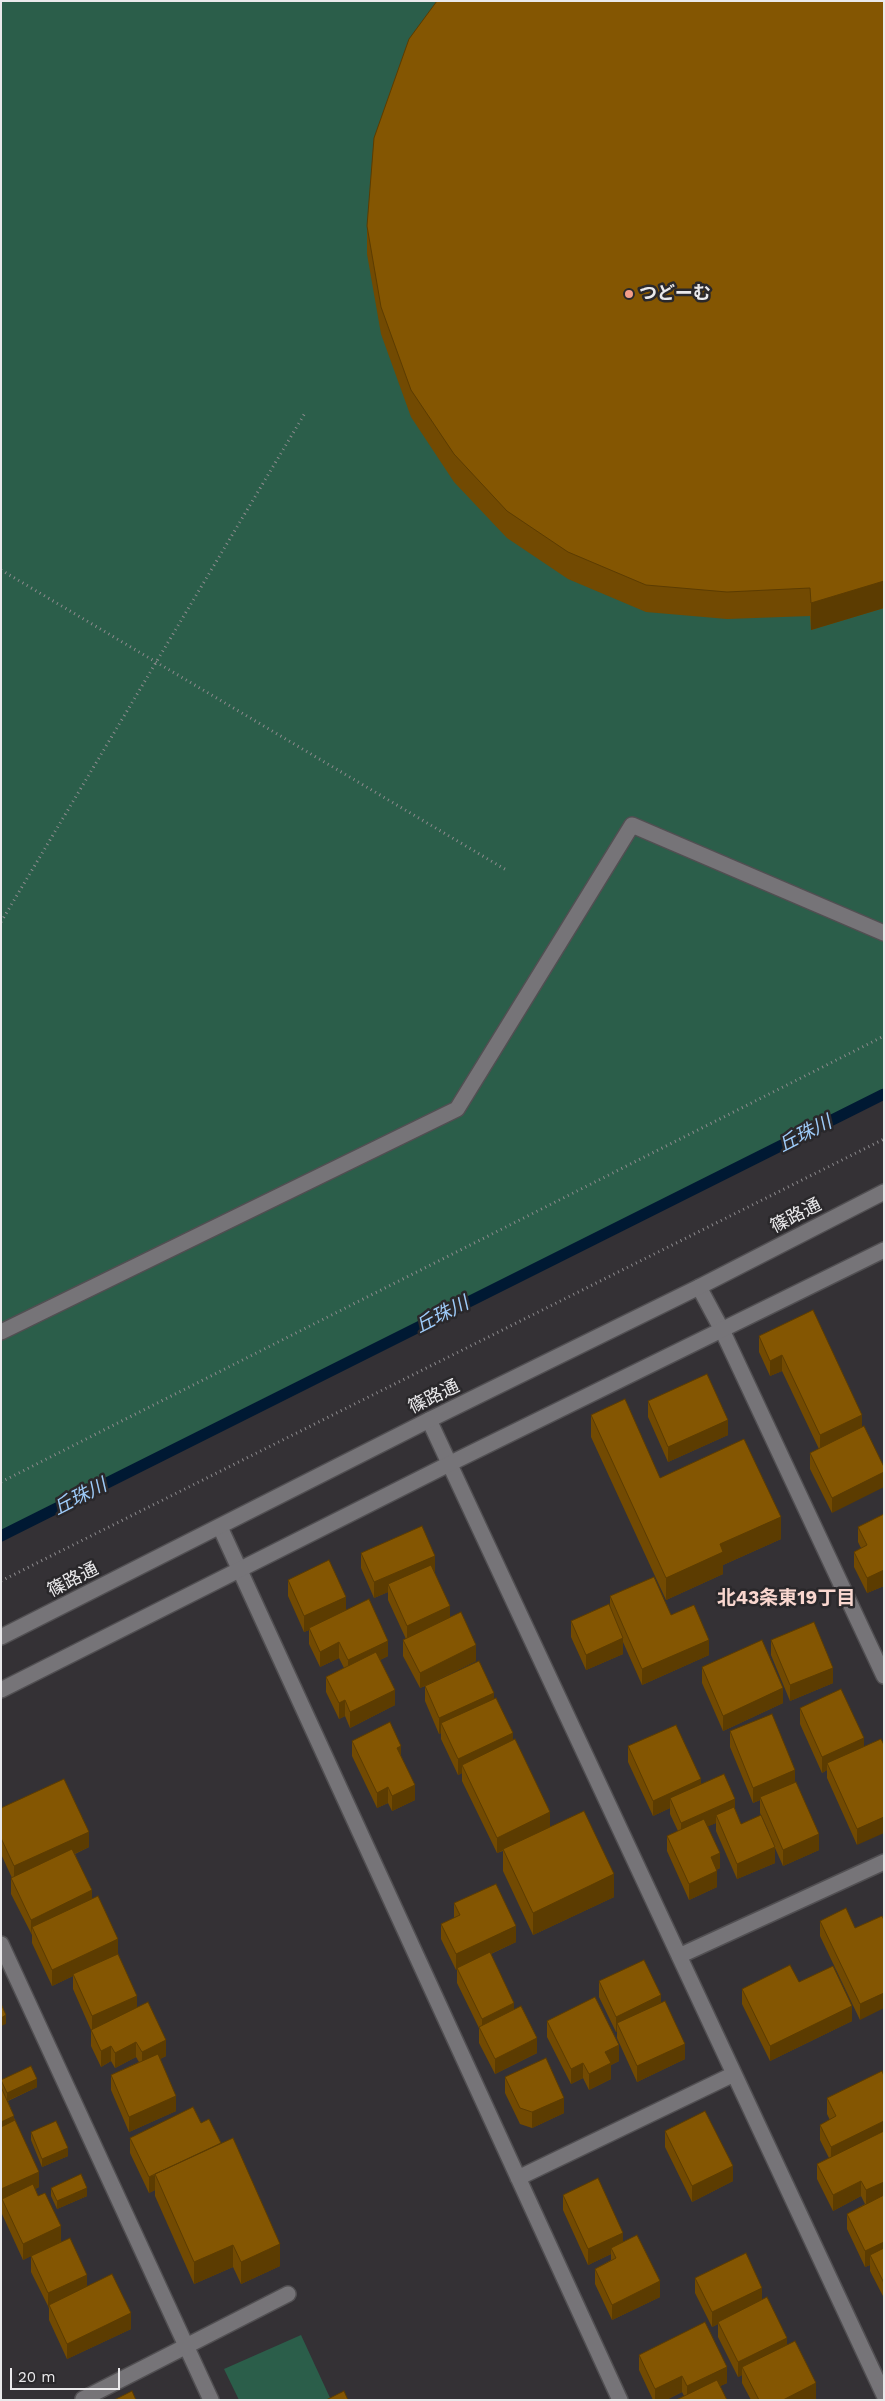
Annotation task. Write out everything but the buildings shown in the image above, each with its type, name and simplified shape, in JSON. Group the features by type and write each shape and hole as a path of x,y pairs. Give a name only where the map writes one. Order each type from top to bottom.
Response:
{"street":[{"path":"1,1332 457,1109 632,825 884,933"},
{"name":"篠路通","path":"1,1637 429,1420 699,1287 884,1192"},
{"path":"1,1690 449,1464 884,1250"},
{"path":"699,1287 722,1330 884,1676"},
{"path":"429,1420 884,2395"},
{"path":"220,1527 620,2400"},
{"path":"679,1956 884,1862"},
{"path":"1,1944 210,2400"},
{"path":"518,2178 734,2074"},
{"path":"83,2398 288,2294"}],"path":[{"path":"1,922 305,413"},
{"path":"1,570 508,871"},
{"path":"1,1482 884,1036"},
{"path":"1,1580 884,1139"}],"green space":[{"path":"1,1 884,1 884,1094 1,1536"},
{"path":"301,2335 331,2400 239,2400 224,2369"}],"waterway":[{"name":"丘珠川","path":"1,1536 884,1094"}],"place":[{"name":"つどーむ","path":"629,294"}],"district":[{"name":"北43条東19丁目","path":"786,1598"}]}
